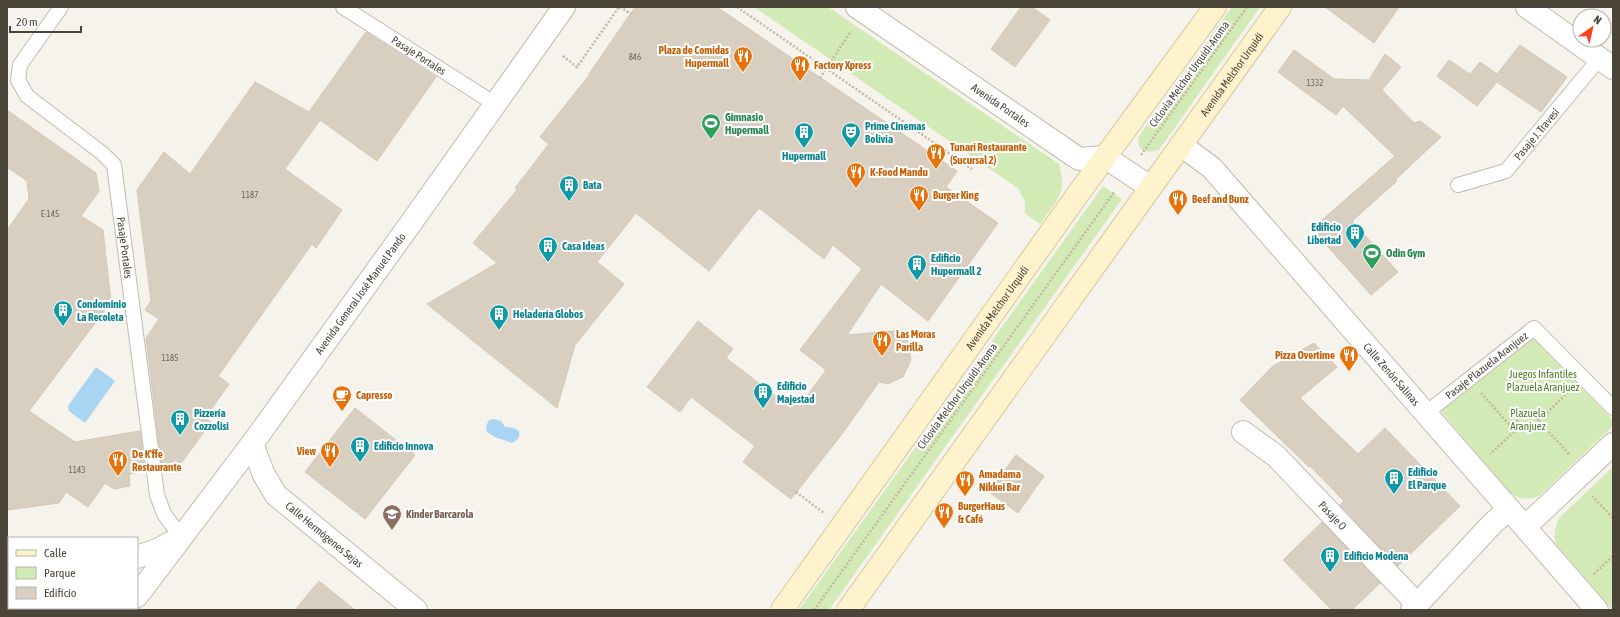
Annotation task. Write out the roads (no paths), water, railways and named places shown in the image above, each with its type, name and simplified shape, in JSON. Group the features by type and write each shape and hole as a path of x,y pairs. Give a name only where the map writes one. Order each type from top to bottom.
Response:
{"main road":[{"name":"Avenida Melchor Urquidi","path":"782,610 1105,157 1215,7"},
{"name":"Avenida Melchor Urquidi","path":"848,610 1280,7"}],"street":[{"name":"Avenida General José Manuel Pando","path":"138,557 157,550 181,537 252,444 564,7"},
{"name":"Avenida Portales","path":"856,7 1079,159 1105,157"},
{"path":"1527,7 1606,64"},
{"name":"Calle Zenón Salinas","path":"1180,145 1212,168 1597,610"},
{"path":"1105,157 1150,187"},
{"name":"Pasaje O","path":"1243,432 1276,456 1414,607"},
{"name":"Calle Hermógenes Sejas","path":"252,444 264,476 276,495 416,610"},
{"path":"1525,527 1613,444"},
{"path":"1414,607 1493,523 1509,509"},
{"path":"138,595 181,537"}],"lane":[{"name":"Pasaje Portales","path":"61,7 20,65 18,80 27,96 102,153 114,165 157,495 164,514 181,537"},
{"name":"Pasaje Portales","path":"343,7 495,104"},
{"name":"Pasaje J. Travesí","path":"1458,186 1506,171 1606,64"},
{"name":"Pasaje Plazuela Aranjuez","path":"1426,413 1534,328 1613,408"}],"water":[{"path":"96,367 115,381 85,423 69,411 68,406"},
{"path":"494,419 501,421 505,427 514,428 519,431 519,437 517,440 512,443 495,437 487,432 486,426 489,420"}],"place":[{"name":"Plaza de Comidas Hupermall","path":"743,73"},
{"name":"Factory Xpress","path":"800,82"},
{"name":"Gimnasio Hupermall","path":"711,140"},
{"name":"Hupermall","path":"804,149"},
{"name":"Prime Cinemas Bolivia","path":"851,149"},
{"name":"Tunari Restaurante (Sucursal 2)","path":"936,170"},
{"name":"K-Food Mandu","path":"856,189"},
{"name":"Bata","path":"569,202"},
{"name":"Burger King","path":"919,212"},
{"name":"Beef and Bunz","path":"1178,216"},
{"name":"Edificio Libertad","path":"1355,250"},
{"name":"Casa Ideas","path":"548,263"},
{"name":"Odin Gym","path":"1372,270"},
{"name":"Edificio Hupermall 2","path":"917,281"},
{"name":"Condominio La Recoleta","path":"63,327"},
{"name":"Heladería Globos","path":"499,331"},
{"name":"Las Moras Parilla","path":"882,357"},
{"name":"Pizza Overtime","path":"1349,372"},
{"name":"Edificio Majestad","path":"763,409"},
{"name":"Capresso","path":"342,412"},
{"name":"Pizzería Cozzolisi","path":"180,436"},
{"name":"Edificio Innova","path":"360,463"},
{"name":"View","path":"330,468"},
{"name":"De K'ffe Restaurante","path":"118,477"},
{"name":"Edificio El Parque","path":"1394,495"},
{"name":"Amadama Nikkei Bar","path":"965,497"},
{"name":"BurgerHaus & Café","path":"944,529"},
{"name":"Kinder Barcarola","path":"392,531"},
{"name":"Edificio Modena","path":"1330,573"}],"park label":[{"name":"Juegos Infantiles Plazuela Aranjuez","path":"1543,380"},
{"name":"Plazuela Aranjuez","path":"1528,419"}]}
